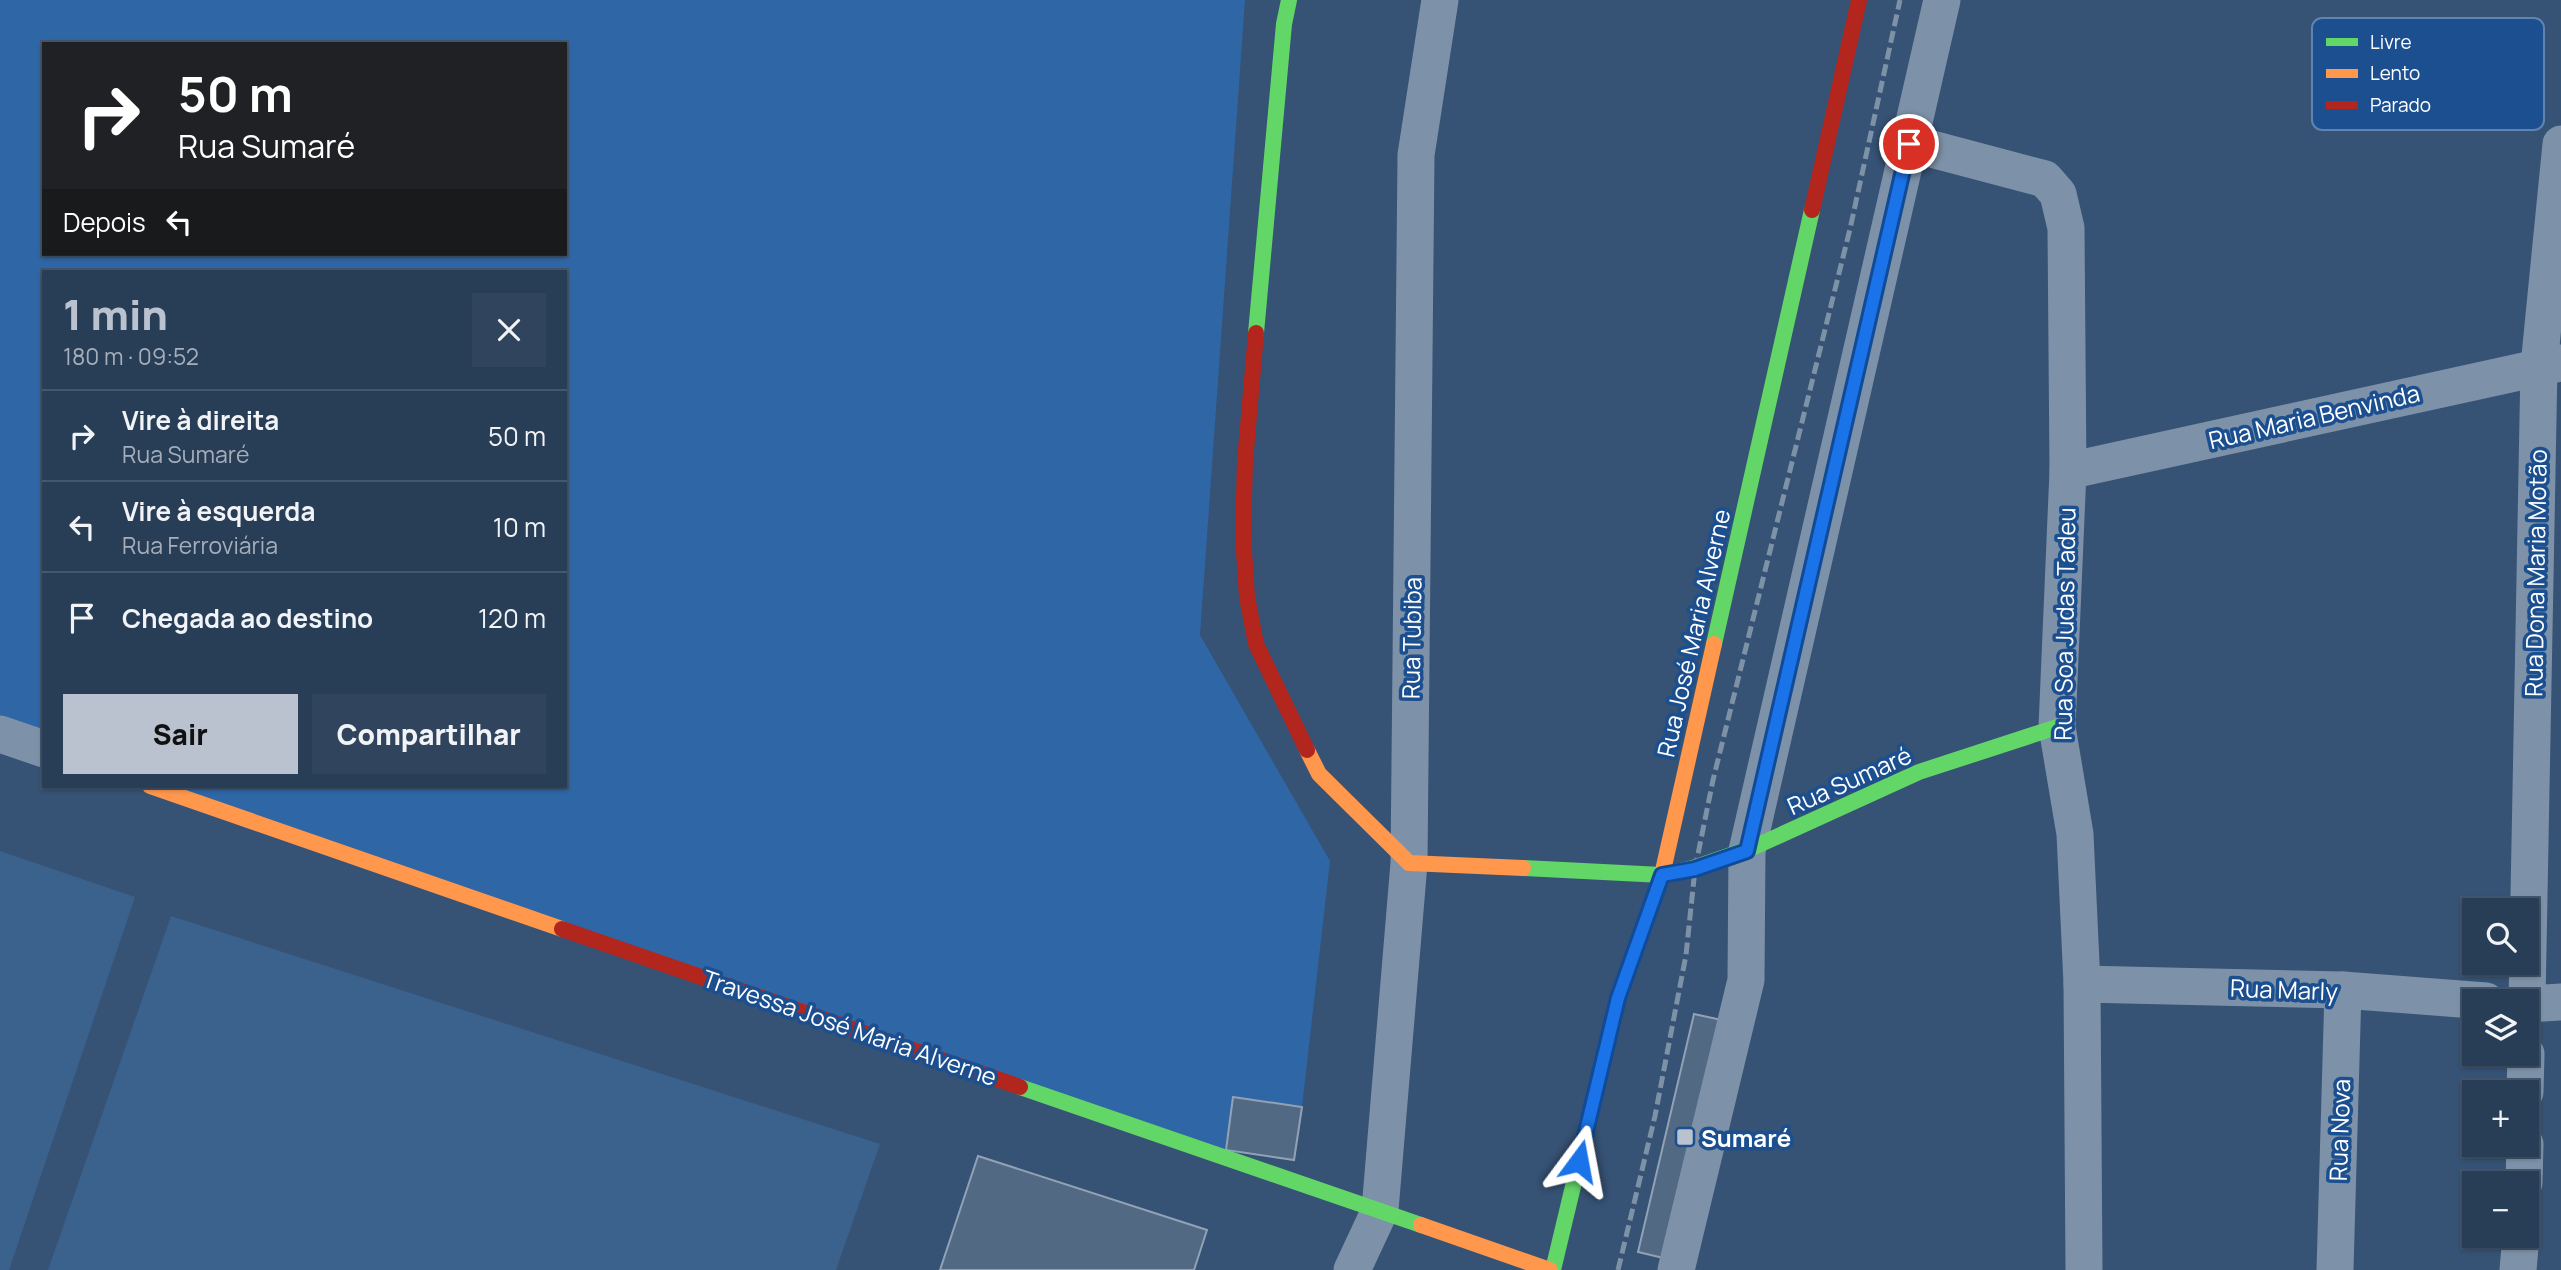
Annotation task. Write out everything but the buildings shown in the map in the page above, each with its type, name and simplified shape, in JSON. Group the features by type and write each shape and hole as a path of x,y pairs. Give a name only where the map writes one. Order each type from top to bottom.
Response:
{"street":[{"path":"1289,0 1284,23 1245,461 1243,536 1247,597 1256,644 1319,774 1409,863"},
{"name":"Rua Tubiba","path":"1352,1270 1380,1210 1409,863 1416,155 1440,0"},
{"name":"Rua José Maria Alverne","path":"1552,1270 1618,998 1662,875 1859,0"},
{"path":"1676,1270 1746,980 1747,851 1942,0"},
{"name":"Rua Soa Judas Tadeu","path":"1909,144 2045,179 2058,194 2066,228 2068,471 2057,727 2075,834 2082,984 2084,1270"},
{"name":"Rua Dona Maria Motão","path":"2528,989 2550,365 2561,144"},
{"name":"Rua Maria Benvinda","path":"2068,471 2550,365"},
{"name":"Rua Sumaré","path":"1409,863 1662,875 1695,869 1747,851 1901,780 2057,727"},
{"path":"0,734 42,748"},
{"name":"Travessa José Maria Alverne","path":"156,788 1552,1270"},
{"name":"Rua Marly","path":"2082,984 2343,990 2462,999"},
{"name":"Rua Nova","path":"2335,1270 2343,990"},
{"path":"2539,1003 2561,1002"},
{"path":"2518,1270 2520,1248"}],"shaded area":[{"path":"0,0 1245,0 1200,635 1330,861 1302,1107 1233,1097 1226,1150 158,788 567,788 567,270 42,270 42,748 0,734"},
{"path":"0,851 135,897 9,1270 0,1270"},
{"path":"171,916 880,1144 836,1270 48,1270"}],"railway":[{"path":"1618,1270 1655,1116 1686,955 1695,869 1713,780 1850,229 1900,0"}],"traffic: fast":[{"path":"1256,333 1284,24 1289,0"},
{"path":"1714,644 1812,210"},
{"path":"1523,868 1662,875 1693,868 1754,847 1919,772 2057,727"},
{"path":"1553,1270 1618,998 1639,940"},
{"path":"1020,1087 1421,1225"}],"traffic: slow":[{"path":"1639,940 1662,875 1714,644"},
{"path":"1307,750 1319,774 1409,863 1523,868"},
{"path":"156,788 562,929"},
{"path":"1421,1225 1550,1270"}],"traffic: jam":[{"path":"1812,210 1859,0"},
{"path":"1256,333 1245,461 1243,536 1247,597 1256,644 1307,750"},
{"path":"562,929 1020,1087"}],"place":[{"name":"Sumaré","path":"1685,1137"}],"route":[{"path":"1579,1161 1618,998 1662,875 1695,869 1747,851 1909,144"}]}
